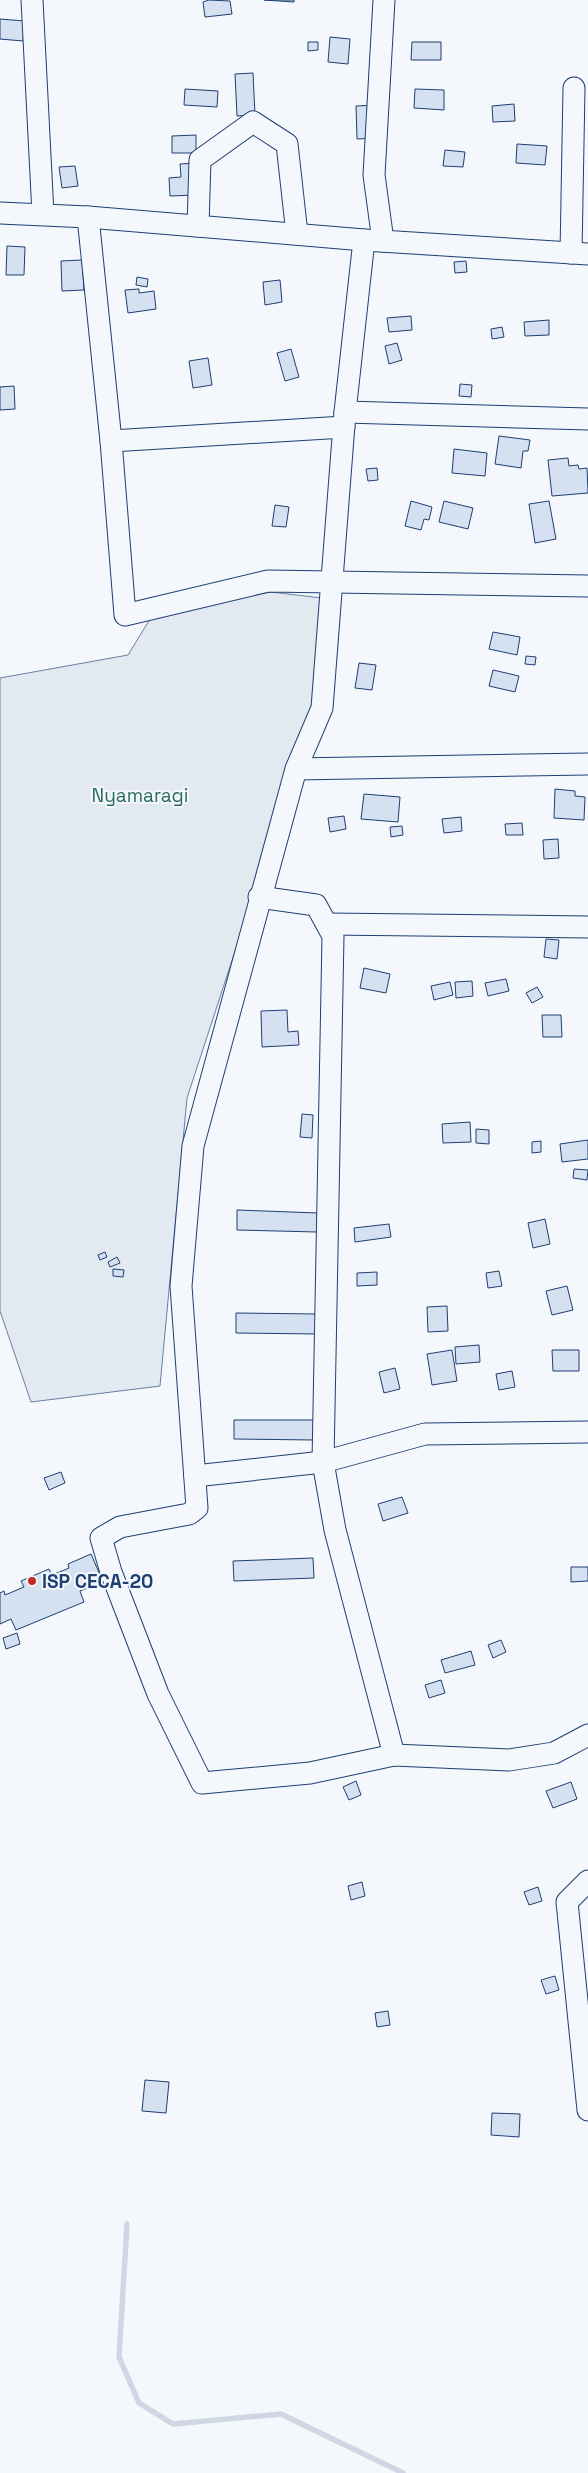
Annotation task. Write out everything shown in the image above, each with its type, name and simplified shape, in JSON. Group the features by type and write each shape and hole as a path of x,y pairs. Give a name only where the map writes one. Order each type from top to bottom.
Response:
{"street":[{"path":"32,0 43,214"},
{"path":"384,0 374,175 374,241 345,419 322,708 296,769 193,1146 180,1286 197,1508 188,1514 120,1527 101,1538 111,1572 158,1694 202,1783 310,1773 394,1755 509,1760 554,1754 588,1735"},
{"path":"0,213 88,216 374,241 580,253 574,88"},
{"path":"198,226 200,160 253,122 287,144 297,234"},
{"path":"88,216 111,440 125,615 268,580 588,586"},
{"path":"111,440 345,419 588,419"},
{"path":"296,769 588,764"},
{"path":"260,897 316,905 333,936 323,1462 335,1530 394,1755"},
{"path":"327,924 588,927"},
{"path":"195,1476 323,1462 425,1434 588,1432"},
{"path":"588,1880 567,1902 588,2110"}],"green space":[{"name":"Nyamaragi","path":"271,592 322,598 312,716 187,1098 160,1386 31,1402 0,1311 0,678 128,655 155,611"}],"building":[{"path":"209,0 230,1 232,14 205,17 203,2"},
{"path":"264,0 294,0 294,2"},
{"path":"0,19 25,21 23,41 0,39"},
{"path":"330,37 350,39 348,64 328,62"},
{"path":"308,42 318,42 318,50 308,51"},
{"path":"412,42 441,42 441,60 411,60"},
{"path":"253,73 255,115 237,116 235,74"},
{"path":"185,89 218,91 217,107 184,105"},
{"path":"415,89 444,90 444,110 414,108"},
{"path":"514,104 515,121 493,122 492,106"},
{"path":"377,105 378,138 357,139 356,106"},
{"path":"196,135 196,153 172,153 172,136"},
{"path":"517,144 547,146 545,165 516,163"},
{"path":"445,150 465,152 463,167 443,166"},
{"path":"197,163 196,195 170,196 169,178 181,177 180,164"},
{"path":"75,166 78,186 62,188 59,167"},
{"path":"7,246 25,247 24,275 6,275"},
{"path":"82,260 84,290 62,291 61,261"},
{"path":"466,261 467,272 455,273 454,262"},
{"path":"137,277 148,279 147,287 136,285"},
{"path":"280,280 282,302 265,305 263,282"},
{"path":"139,289 139,293 154,291 156,309 128,313 125,290"},
{"path":"411,316 412,330 389,332 387,318"},
{"path":"549,320 549,335 525,336 524,322"},
{"path":"502,327 504,337 492,339 491,329"},
{"path":"397,343 402,360 389,364 385,346"},
{"path":"291,349 299,377 285,381 277,353"},
{"path":"208,358 212,385 193,388 189,361"},
{"path":"460,384 472,385 471,397 459,396"},
{"path":"14,386 15,409 0,410 0,387"},
{"path":"499,436 530,440 528,451 523,451 521,468 495,464"},
{"path":"454,449 487,453 485,476 452,473"},
{"path":"568,458 569,466 578,465 579,469 587,468 588,493 552,496 548,460"},
{"path":"377,468 378,480 368,481 366,469"},
{"path":"411,501 432,507 429,520 424,519 421,530 405,526"},
{"path":"444,501 473,508 468,529 439,522"},
{"path":"549,501 556,539 535,543 529,504"},
{"path":"275,505 289,507 286,527 272,526"},
{"path":"493,632 520,637 517,655 489,649"},
{"path":"526,656 536,657 535,665 525,664"},
{"path":"359,663 376,665 372,690 355,688"},
{"path":"493,670 519,676 515,692 489,686"},
{"path":"555,789 575,791 575,796 585,797 584,820 554,818"},
{"path":"364,794 400,797 398,822 361,819"},
{"path":"344,816 346,829 330,832 328,818"},
{"path":"461,817 462,831 444,833 442,819"},
{"path":"522,823 523,835 506,835 505,824"},
{"path":"402,826 403,835 391,837 390,827"},
{"path":"558,839 559,858 544,859 543,840"},
{"path":"546,939 559,940 557,959 544,957"},
{"path":"364,968 390,974 386,993 360,988"},
{"path":"506,979 509,991 488,996 485,983"},
{"path":"472,981 473,996 456,998 455,982"},
{"path":"450,982 453,995 434,1000 431,986"},
{"path":"537,987 543,997 532,1003 526,993"},
{"path":"287,1010 288,1032 298,1031 299,1045 262,1047 261,1011"},
{"path":"542,1015 561,1015 562,1037 543,1037"},
{"path":"302,1114 313,1115 312,1138 300,1137"},
{"path":"470,1122 471,1142 443,1143 442,1124"},
{"path":"476,1129 489,1130 489,1144 476,1143"},
{"path":"588,1140 588,1159 562,1162 560,1144"},
{"path":"541,1141 541,1152 532,1153 532,1142"},
{"path":"574,1169 588,1170 587,1180 573,1178"},
{"path":"237,1210 318,1213 317,1232 237,1230"},
{"path":"545,1219 550,1244 533,1248 528,1223"},
{"path":"389,1224 391,1237 355,1242 354,1228"},
{"path":"105,1252 107,1257 100,1260 98,1255"},
{"path":"117,1257 120,1263 110,1267 108,1262"},
{"path":"113,1269 124,1270 123,1277 113,1276"},
{"path":"499,1271 502,1286 488,1288 486,1273"},
{"path":"377,1272 377,1285 357,1286 357,1273"},
{"path":"567,1286 573,1310 552,1315 546,1291"},
{"path":"447,1306 448,1331 428,1332 427,1307"},
{"path":"236,1313 317,1314 317,1334 236,1333"},
{"path":"479,1345 480,1362 456,1364 455,1347"},
{"path":"452,1350 457,1381 432,1385 427,1354"},
{"path":"552,1350 579,1350 579,1371 553,1371"},
{"path":"395,1368 400,1389 384,1393 379,1372"},
{"path":"512,1371 515,1387 499,1390 496,1374"},
{"path":"234,1420 315,1420 315,1440 234,1439"},
{"path":"61,1472 65,1483 49,1490 44,1478"},
{"path":"402,1497 408,1513 383,1521 378,1504"},
{"path":"91,1554 103,1582 80,1591 84,1602 16,1630 11,1619 0,1624 0,1593 4,1591 5,1595 24,1587 21,1581 49,1569 52,1575 69,1568 68,1564"},
{"path":"313,1558 314,1578 234,1581 233,1561"},
{"path":"571,1567 588,1567 588,1581 571,1582"},
{"path":"17,1633 20,1644 6,1649 3,1638"},
{"path":"501,1640 506,1652 493,1658 488,1645"},
{"path":"471,1651 475,1665 445,1673 441,1660"},
{"path":"441,1680 445,1693 429,1698 425,1685"},
{"path":"356,1781 361,1795 349,1800 343,1787"},
{"path":"571,1782 577,1799 553,1808 546,1791"},
{"path":"362,1882 365,1896 351,1900 348,1886"},
{"path":"538,1887 542,1901 529,1905 524,1892"},
{"path":"555,1976 559,1990 546,1994 541,1980"},
{"path":"388,2011 390,2025 377,2027 375,2013"},
{"path":"145,2080 169,2082 166,2113 142,2111"},
{"path":"492,2113 520,2114 519,2137 491,2135"}],"waterway":[{"path":"127,2224 119,2357 139,2403 173,2424 281,2414 403,2473"}],"place":[{"name":"ISP CECA-20","path":"32,1581"}]}
